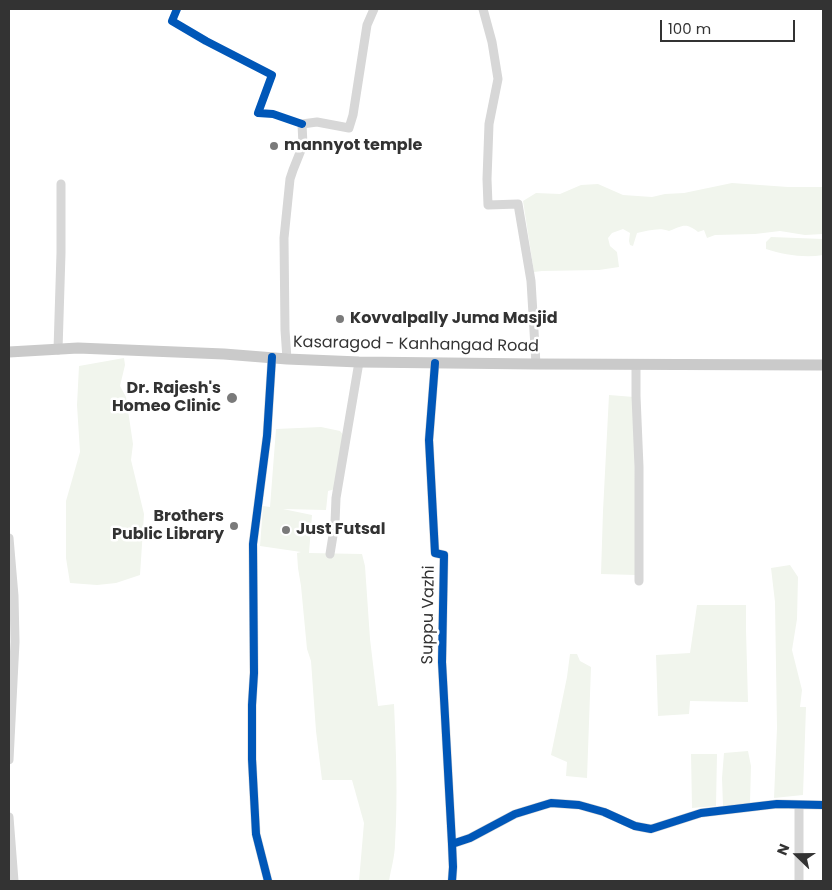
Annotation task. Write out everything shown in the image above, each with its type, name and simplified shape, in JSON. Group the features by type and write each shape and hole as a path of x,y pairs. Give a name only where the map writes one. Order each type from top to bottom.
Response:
{"main road":[{"name":"Kasaragod - Kanhangad Road","path":"9,352 78,348 359,362 823,365"}],"street":[{"path":"287,359 284,238 290,179 303,145 302,124 317,122 349,128 353,115 367,26 374,9"},
{"path":"483,9 492,42 498,79 489,124 488,205 518,204 531,281 536,364"},
{"path":"58,350 62,184"},
{"path":"268,881 256,834 252,758 252,705 254,674 254,544 267,436 272,358"},
{"path":"330,554 335,523 336,498 359,362"},
{"name":"Suppu Vazhi","path":"435,363 429,440 435,553 444,556 442,662 452,844"},
{"path":"636,364 639,468 639,581"},
{"path":"9,538 15,642 9,760"},
{"path":"452,881 452,844 470,838 515,814 551,803 578,804 604,812 635,826 651,829 701,813 777,804 823,805"},
{"path":"799,805 799,881"},
{"path":"9,817 14,881"}],"shaded area":[{"path":"732,183 788,187 823,187 823,234 805,235 780,231 715,235 707,238 704,230 698,232 690,227 681,226 669,231 657,229 637,233 633,246 630,245 629,241 630,233 623,229 612,233 608,238 610,246 617,252 619,267 599,270 534,272 523,201 536,193 560,194 581,185 598,184 623,195 652,197 684,193"},
{"path":"771,237 823,239 823,255 794,255 766,249 766,242"},
{"path":"124,358 125,365 120,386 126,397 133,444 131,460 144,514 140,575 116,583 97,585 70,583 66,558 66,501 80,452 77,405 79,366"},
{"path":"609,395 634,397 636,575 601,574"},
{"path":"321,427 340,431 344,436 335,489 328,491 326,510 283,509 312,515 309,553 362,554 365,566 370,639 378,706 394,704 396,809 394,853 389,881 359,881 364,823 352,780 322,780 311,661 307,649 298,568 297,553 301,552 260,546 263,506 270,507 276,429"},
{"path":"790,565 798,577 797,619 792,650 802,690 800,707 806,707 803,795 774,798 777,728 775,602 771,568"},
{"path":"697,605 746,605 748,702 690,701 689,714 658,716 656,655 690,653"},
{"path":"570,654 577,654 580,661 591,667 587,778 566,776 567,762 551,755"},
{"path":"748,751 751,766 750,803 723,806 722,778 724,753"},
{"path":"691,754 717,754 716,806 692,808"}],"cycle path":[{"path":"177,9 172,21 272,75 258,113 273,114 302,124"},
{"path":"268,881 256,834 252,759 254,673 253,544 267,436 272,357"},
{"path":"435,363 429,440 435,553 444,555 442,662 452,844"},
{"path":"452,881 452,844 470,838 515,814 551,803 579,805 604,812 635,826 651,829 701,813 777,804 823,805"}],"place":[{"name":"mannyot temple","path":"274,146"},
{"name":"Kovvalpally Juma Masjid","path":"340,319"},
{"name":"Dr. Rajesh's Homeo Clinic","path":"232,398"},
{"name":"Brothers Public Library","path":"234,526"},
{"name":"Just Futsal","path":"286,530"}]}
